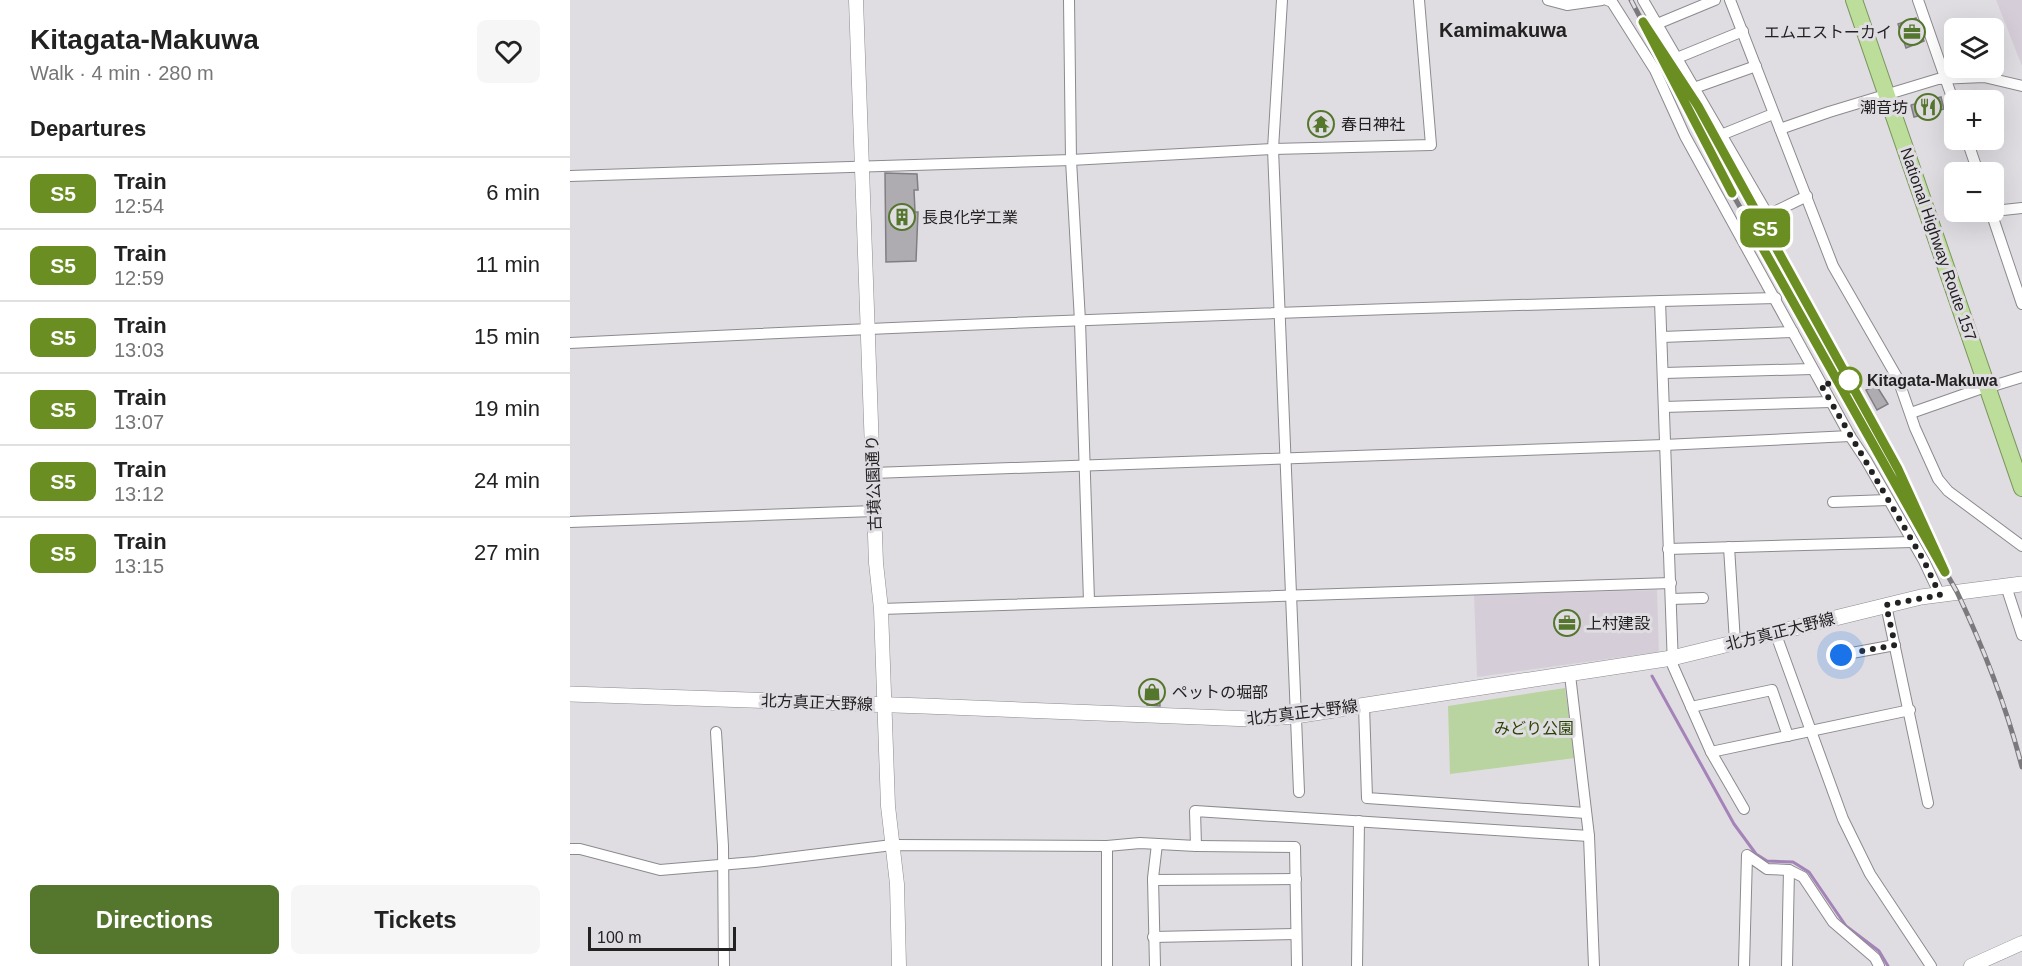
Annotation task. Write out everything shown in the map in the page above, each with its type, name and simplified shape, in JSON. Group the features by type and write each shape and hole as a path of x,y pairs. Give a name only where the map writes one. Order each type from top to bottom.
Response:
{"highway":[{"name":"National Highway Route 157","path":"1854,0 1892,94"},
{"name":"National Highway Route 157","path":"1864,0 1892,94 1992,386 2022,488"},
{"name":"National Highway Route 157","path":"1992,386 2022,460"}],"main road":[{"name":"北方真正大野線","path":"570,694 885,704 1215,719 1295,716 1672,658 1886,605 2022,584"}],"street":[{"name":"古墳公園通り","path":"856,0 876,563 881,609 888,806 897,884 899,966"},
{"path":"1069,0 1071,160 1080,321 1089,601"},
{"path":"1282,0 1273,149 1299,792"},
{"path":"570,176 1071,160 1273,149 1431,146 1419,0"},
{"path":"1548,0 1567,5 1602,0"},
{"path":"1607,0 1612,2 1655,70 1685,136 1776,298 1812,369 1937,584 1940,595"},
{"path":"1643,0 1768,215 1807,196"},
{"path":"1657,24 1715,0"},
{"path":"1730,0 1833,266 1898,379 1938,479 1948,491 2022,546"},
{"path":"1918,0 1944,72"},
{"path":"1677,58 1743,31"},
{"path":"1694,88 1756,66"},
{"path":"1780,129 1829,112 1946,78 1950,90"},
{"path":"1984,78 2022,86"},
{"path":"1721,135 1773,114"},
{"path":"2004,210 2022,208"},
{"path":"1996,222 2022,304"},
{"path":"570,343 866,328 1776,298"},
{"path":"1660,301 1672,658 1710,752 1744,809"},
{"path":"1662,337 1793,332"},
{"path":"1664,374 1812,369"},
{"path":"1911,413 2022,376"},
{"path":"1664,407 1831,402"},
{"path":"873,473 1664,445 1850,436"},
{"path":"1833,502 1888,500"},
{"path":"570,522 874,511"},
{"path":"1668,549 1912,542"},
{"path":"1729,547 1735,642"},
{"path":"881,609 1671,583"},
{"path":"2006,586 2022,634"},
{"path":"1671,599 1703,598"},
{"path":"1886,605 1928,803"},
{"path":"1775,632 1843,819 1870,874 1931,966"},
{"path":"1841,655 1895,645"},
{"path":"1570,675 1589,836 1594,966"},
{"path":"1691,707 1772,690 1788,736"},
{"path":"1364,705 1367,798 1586,813"},
{"path":"1710,752 1910,710"},
{"path":"716,732 723,865 724,966"},
{"path":"1196,846 1195,811 1589,836"},
{"path":"1357,966 1359,821"},
{"path":"570,849 580,849 660,870 723,865 892,844 1107,846 1158,844 1295,848 1297,966"},
{"path":"1155,966 1152,937 1152,880 1158,844"},
{"path":"1107,846 1107,966"},
{"path":"1744,966 1747,855 1767,868 1789,870 1803,877 1833,922 1875,958 1879,966"},
{"path":"1787,966 1789,870"},
{"path":"1152,880 1296,879"},
{"path":"1152,937 1296,934"},
{"path":"1971,966 2022,943"}],"shaded area":[{"path":"1996,0 2022,0 2022,66 2004,18"},
{"name":"上村建設","path":"1657,590 1659,652 1477,677 1474,595"}],"green space":[{"name":"みどり公園","path":"1565,688 1575,758 1450,774 1448,706"}],"building":[{"name":"エムエストーカイ","path":"1916,18 1924,41 1906,48 1898,24"},
{"name":"潮音坊","path":"1941,97 1944,109 1914,117 1911,105"},
{"name":"長良化学工業","path":"885,173 917,174 918,190 914,190 915,212 918,212 916,261 886,262"},
{"path":"1876,385 1888,404 1877,410 1866,390"},
{"name":"ペットの堀部","path":"1159,686 1160,706 1147,705 1143,688"}],"waterway":[{"path":"1652,676 1734,824 1756,854 1767,861 1793,862 1809,872 1846,926 1879,951 1888,966"}],"railway":[{"path":"1631,0 1732,193 1957,592 1994,678 2022,767"},
{"path":"1679,78 1698,106 1898,469 1914,503"}],"train":[{"name":"S5","path":"1732,193 1643,22 1698,106 1898,469 1945,572 1743,213"}],"place":[{"name":"エムエストーカイ","path":"1912,32"},
{"name":"潮音坊","path":"1928,107"},
{"name":"春日神社","path":"1321,124"},
{"name":"長良化学工業","path":"902,217"},
{"name":"Kitagata-Makuwa","path":"1849,380"},
{"name":"上村建設","path":"1567,623"},
{"name":"ペットの堀部","path":"1152,692"}],"district":[{"name":"Kamimakuwa","path":"1503,30"}],"route":[{"path":"1841,655 1895,645 1886,605 1940,595 1937,584 1924,561 1821,385 1849,380"}]}
